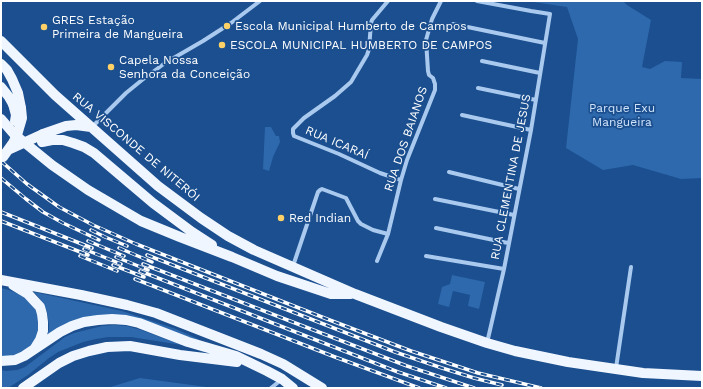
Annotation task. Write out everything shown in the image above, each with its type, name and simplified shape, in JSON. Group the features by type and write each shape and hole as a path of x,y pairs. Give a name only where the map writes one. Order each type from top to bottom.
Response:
{"main road":[{"name":"RUA VISCONDE DE NITERÓI","path":"1,41 55,95 158,186 201,218 228,236 254,250 355,294 487,344 568,362 643,373 702,376"},
{"path":"1,64 10,74 18,93 22,118 13,143 1,155"},
{"path":"1,87 9,97 16,115 15,124 1,155"},
{"name":"RUA VISCONDE DE NITERÓI","path":"1,119 14,134 52,165 88,190 141,221 277,276 331,294 355,294"},
{"path":"1,155 43,134 66,126 76,125 91,127"},
{"path":"1,155 29,145 52,140 63,140 84,147 94,153 153,203 186,228 232,257"},
{"path":"277,276 282,270 283,262"},
{"path":"2,280 17,286 28,294 40,307 43,331 34,350"},
{"path":"2,280 81,295 156,313 261,354 283,364 322,388"},
{"path":"1,360 15,360 24,356 60,332 84,322 112,319 126,320 139,323 188,342 236,356 267,371 293,388"},
{"path":"23,388 66,359 107,347 130,346 180,355 252,364"}],"street":[{"path":"91,127 126,93 165,63 231,23 260,1"},
{"name":"RUA ICARAÍ","path":"388,1 372,20 367,55 351,82 335,96 304,118 293,129 293,133 294,136 339,154 380,173 401,180"},
{"name":"RUA DOS BAIANOS","path":"377,261 388,234 407,160 435,90 433,78 429,75 428,71 426,40 432,19 441,1"},
{"name":"RUA CLEMENTINA DE JESUS","path":"477,1 550,14 531,130 504,269 487,344"},
{"path":"453,24 545,43"},
{"path":"482,61 540,73"},
{"path":"478,88 536,100"},
{"path":"462,115 531,130"},
{"path":"449,172 519,189"},
{"path":"293,266 318,192 322,189 346,198 361,224 373,230 388,234"},
{"path":"435,199 514,215"},
{"path":"436,228 508,243"},
{"path":"426,256 504,269"},
{"path":"616,369 631,267"},
{"path":"271,388 282,380"}],"green space":[{"name":"Parque Exu Mangueira","path":"527,1 623,1 651,20 642,67 650,69 665,61 682,62 681,78 702,79 702,178 681,179 633,165 603,170 566,148 578,39 567,7"},
{"path":"265,127 271,127 276,136 279,136 280,142 273,157 269,171 263,169"},
{"path":"452,275 485,282 479,309 468,306 470,295 453,291 449,307 438,304 442,287 450,284"},
{"path":"1,288 24,296 32,303 37,313 39,326 37,337 23,352 14,356 1,356"},
{"path":"34,292 122,311 176,329 203,342 122,315 46,336 49,330 47,312 41,300"},
{"path":"102,326 127,326 141,330 182,345 131,337 108,337 83,342 58,352 8,388 1,388 1,370 17,370 25,367 65,337 74,333"},
{"path":"140,378 214,388 107,388"}],"railway":[{"path":"1,161 27,184 59,207 93,225 136,244 411,351 478,373 541,388"},
{"path":"1,178 43,212 99,240"},
{"path":"1,212 92,248"},
{"path":"1,221 88,255"},
{"path":"91,230 127,246"},
{"path":"88,241 124,256"},
{"path":"119,248 152,262"},
{"path":"84,249 121,264"},
{"path":"147,255 395,352 474,378 502,385"},
{"path":"80,256 117,271"},
{"path":"116,257 148,270"},
{"path":"143,264 407,366 474,388"},
{"path":"113,265 144,277"},
{"path":"140,271 398,372 446,388"},
{"path":"135,279 419,388"}],"place":[{"name":"Escola Municipal Humberto de Campos","path":"227,26"},
{"name":"GRES Estação Primeira de Mangueira","path":"44,27"},
{"name":"ESCOLA MUNICIPAL HUMBERTO DE CAMPOS","path":"222,45"},
{"name":"Capela Nossa Senhora da Conceição","path":"111,67"},
{"name":"Red Indian","path":"281,218"}]}
